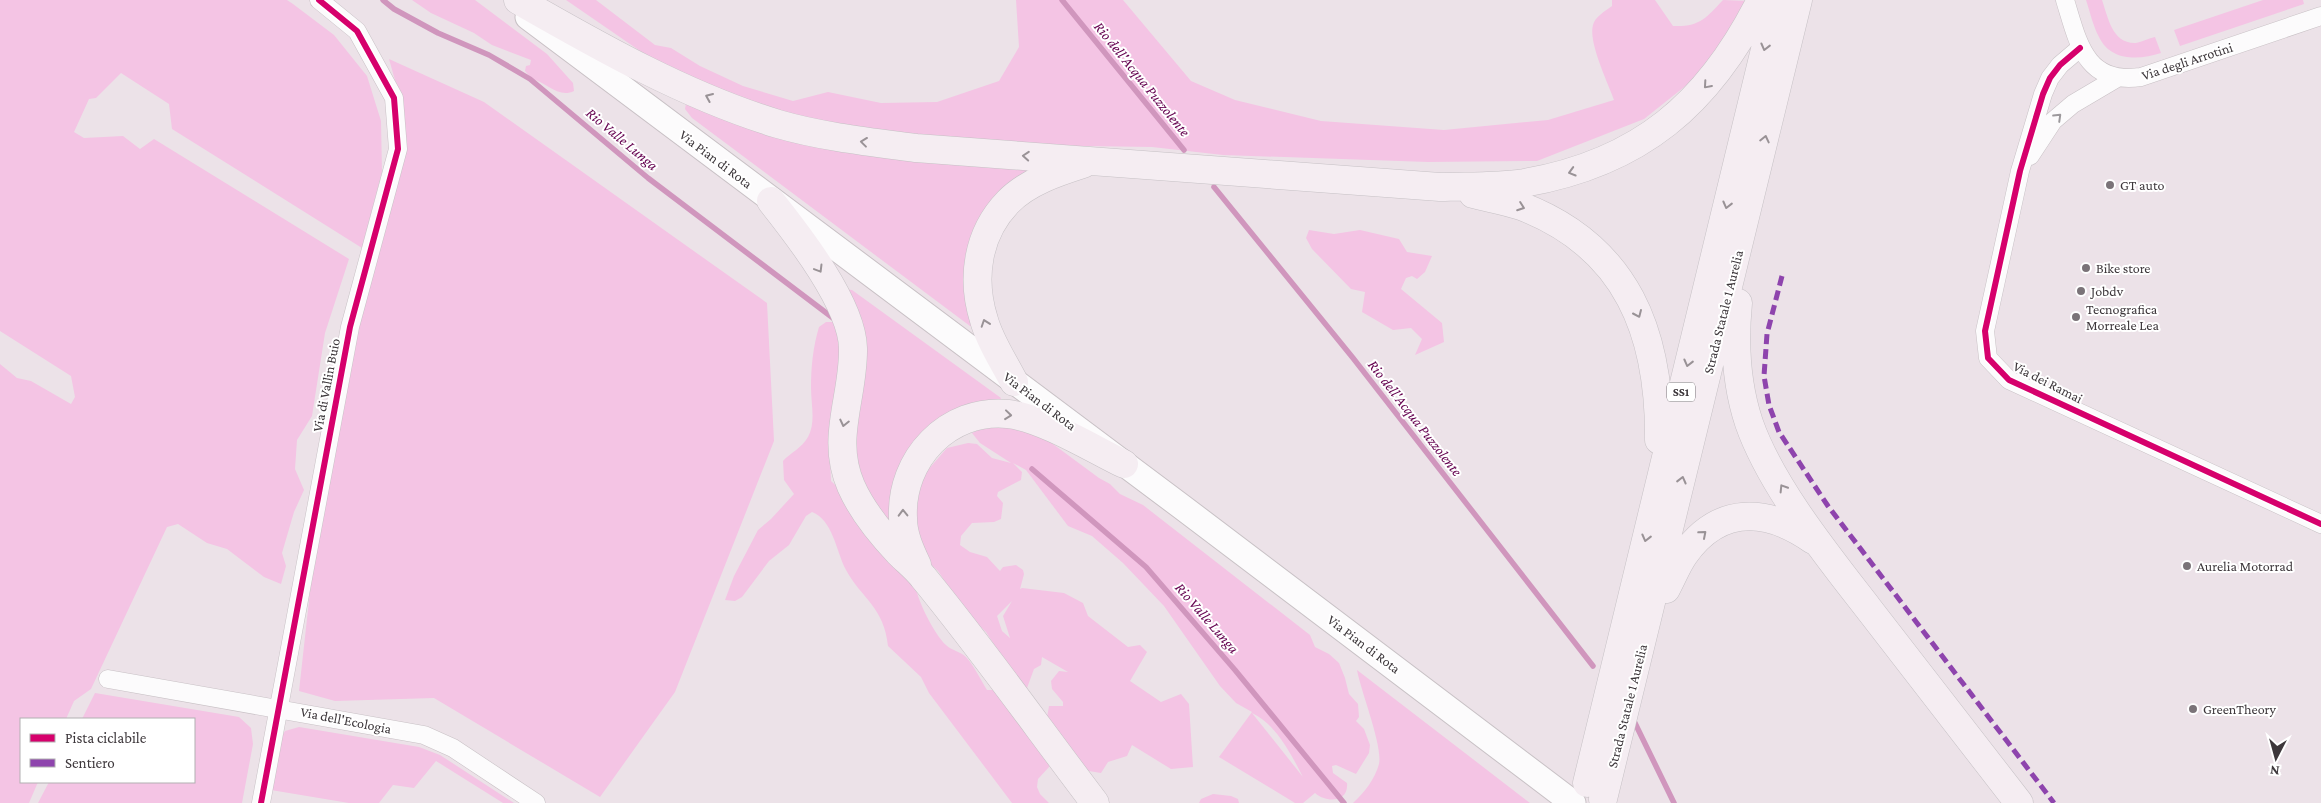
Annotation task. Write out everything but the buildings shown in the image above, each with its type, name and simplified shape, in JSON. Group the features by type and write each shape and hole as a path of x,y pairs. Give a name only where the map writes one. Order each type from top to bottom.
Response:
{"highway":[{"path":"518,0 602,48 709,97 778,124 846,140 916,148 1440,187 1507,184 1543,179 1580,170 1628,148 1663,126 1698,95 1726,62 1761,0"},
{"name":"Strada Statale 1 Aurelia","path":"1588,795 1655,502 1776,0"},
{"name":"Strada Statale 1 Aurelia","path":"1588,795 1636,670 1798,0"},
{"path":"1014,382 990,337 980,301 977,266 987,233 1009,201 1023,191 1063,170 1092,161"},
{"path":"1754,186 1737,313 1736,353 1739,384 1749,423 1767,463 1818,544 2019,803"},
{"path":"1440,187 1520,206 1548,218 1568,230 1584,243 1619,281 1639,316 1653,358 1659,424 1655,502"},
{"path":"771,201 812,256 832,291 851,332 852,369 840,447 850,483 857,499 878,530 922,575 1095,803"},
{"path":"922,575 905,534 903,495 911,472 923,450 935,437 949,428 961,422 986,415 1010,414 1033,419 1124,464"},
{"path":"1636,670 1676,570 1692,545 1712,527 1737,518 1762,517 1796,528 1818,544"}],"main road":[{"name":"Via Pian di Rota","path":"506,0 771,201 1182,507 1588,795"}],"street":[{"name":"Via di Vallin Buio","path":"261,803 350,327 398,149 394,98 357,31 318,0"},
{"path":"2065,0 2080,48 2088,60 2099,70 2117,78"},
{"name":"Via degli Arrotini","path":"2117,78 2140,77 2321,16"},
{"name":"Via dei Ramai","path":"2080,48 2060,65 2050,78 2043,94 2020,171 1985,330 1988,358 2008,380 2321,524"},
{"name":"Via dei Ramai","path":"2020,171 2053,121 2073,104 2117,78"},
{"name":"Via dell'Ecologia","path":"108,679 424,734 453,748 536,803"}],"shaded area":[{"path":"0,0 287,0 334,35 367,76 381,121 382,172 362,248 172,129 169,104 121,73 96,98 89,99 74,132 84,138 123,136 140,149 154,139 349,259 325,333 312,416 297,440 295,469 304,490 294,512 282,553 286,566 281,584 264,577 227,549 207,543 178,524 167,527 91,689 74,701 66,718 20,718 20,783 38,783 29,803 0,803 0,364 17,378 31,381 71,404 75,397 71,376 0,331"},
{"path":"412,0 475,0 547,54 573,83 574,91 568,93 558,92 532,79 525,71 526,66 530,65 531,60 492,45 474,33 431,13"},
{"path":"566,0 596,0 655,45 671,48 700,66 743,86 793,101 828,92 881,103 937,102 999,81 1019,47 1016,0 1123,0 1191,81 1235,100 1321,121 1444,130 1548,120 1614,100 1596,52 1592,32 1594,22 1612,6 1612,0 1655,0 1673,26 1690,25 1702,20 1723,0 1748,1 1703,72 1644,119 1537,161 1428,162 1223,155 1152,147 1016,145 853,130 750,105 659,64"},
{"path":"2086,0 2102,0 2112,28 2121,39 2136,43 2155,37 2161,53 2135,58 2118,55 2111,51 2104,45 2097,33"},
{"path":"2263,0 2303,0 2304,4 2180,46 2174,30"},
{"path":"389,59 484,102 767,303 774,441 675,692 600,797 434,698 335,701 299,691 311,583 363,297 406,150 404,112"},
{"path":"689,102 1042,166 1002,197 975,324 970,326 692,118 685,109 686,104"},
{"path":"1309,230 1334,234 1360,230 1399,239 1407,252 1432,256 1425,272 1417,279 1412,276 1406,278 1401,289 1442,323 1444,342 1415,355 1422,339 1411,328 1393,330 1362,312 1365,292 1351,289 1312,249 1306,238"},
{"path":"845,289 852,290 1001,398 998,406 961,413 893,529 856,480"},
{"path":"826,322 835,322 841,326 838,412 829,437 831,481 848,497 915,583 922,606 941,640 948,647 966,657 987,690 994,690 1051,751 1049,767 1038,779 1037,787 1040,794 1049,803 1012,803 929,693 921,677 888,646 886,633 877,612 852,580 829,529 819,516 812,512 806,516 789,545 769,561 742,597 735,601 725,600 734,576 758,530 794,494 784,480 783,461 803,444 808,437 812,425 811,372 815,342 819,327"},
{"path":"990,424 1038,433 1110,484 1120,494 1143,505 1310,635 1315,647 1329,654 1339,663 1349,694 1358,704 1359,717 1356,721 1364,729 1370,745 1369,753 1356,774 1336,765 1332,766 1333,773 1347,783 1347,790 1341,798 1330,800 1315,793 1303,803 1295,803 1219,757 1252,712 1236,703 1220,686 1164,606 1123,563 1092,536 1068,526 1026,470 1013,463 1022,472 1021,480 998,492 997,496 1003,503 1001,519 994,522 972,523 961,536 960,545 970,552 987,557 1000,571 1003,567 1016,565 1023,570 1024,574 1020,589 1064,593 1083,603 1088,616 1128,647 1140,645 1147,652 1130,681 1161,702 1181,694 1189,704 1193,767 1171,769 1132,745 1127,756 1108,762 1101,773 1089,771 1046,723 1049,706 1063,706 1063,702 1052,689 1051,681 1059,671 1068,672 1042,657 1041,665 1034,669 1027,688 1023,690 986,632 967,614 938,571 922,556 912,512 920,479 947,448 968,443 977,444 992,458 1011,463 980,443 972,433","holes":["1012,601 1003,616 1010,638 1002,631 997,616","1252,713 1261,718 1276,732 1303,777"]},
{"path":"1357,670 1530,803 1353,803 1372,780 1379,764 1375,732"},
{"path":"95,693 239,717 251,728 253,744 242,803 38,803 48,783 195,783 195,718 82,718"},
{"path":"299,727 419,747 440,755 514,803 503,803 436,761 414,788 393,785 379,803 349,803 271,790 279,741 285,731"},
{"path":"1213,794 1231,796 1238,799 1239,803 1199,803 1201,799"}],"waterway":[{"name":"Rio Valle Lunga","path":"383,0 394,9 438,33 489,55 530,79 648,178 833,318"},
{"name":"Rio dell'Acqua Puzzolente","path":"1062,0 1184,150"},
{"name":"Rio dell'Acqua Puzzolente","path":"1214,187 1353,358 1593,666"},
{"name":"Rio Valle Lunga","path":"1032,469 1146,567 1235,670 1344,803"},
{"name":"Rio dell'Acqua Puzzolente","path":"1633,719 1674,803"}],"marked path":[{"path":"1782,276 1767,334 1764,376 1769,405 1779,432 1828,506 2054,803"}],"cycle path":[{"path":"261,803 350,327 398,149 394,98 357,31 319,0"},
{"path":"2080,48 2060,65 2050,78 2043,94 2020,171 1985,331 1988,358 2009,380 2321,524"}],"place":[{"name":"GT auto","path":"2110,185"},
{"name":"Bike store","path":"2086,268"},
{"name":"Jobdv","path":"2081,291"},
{"name":"Tecnografica Morreale Lea","path":"2076,317"},
{"name":"Aurelia Motorrad","path":"2187,566"},
{"name":"GreenTheory","path":"2193,709"}]}
